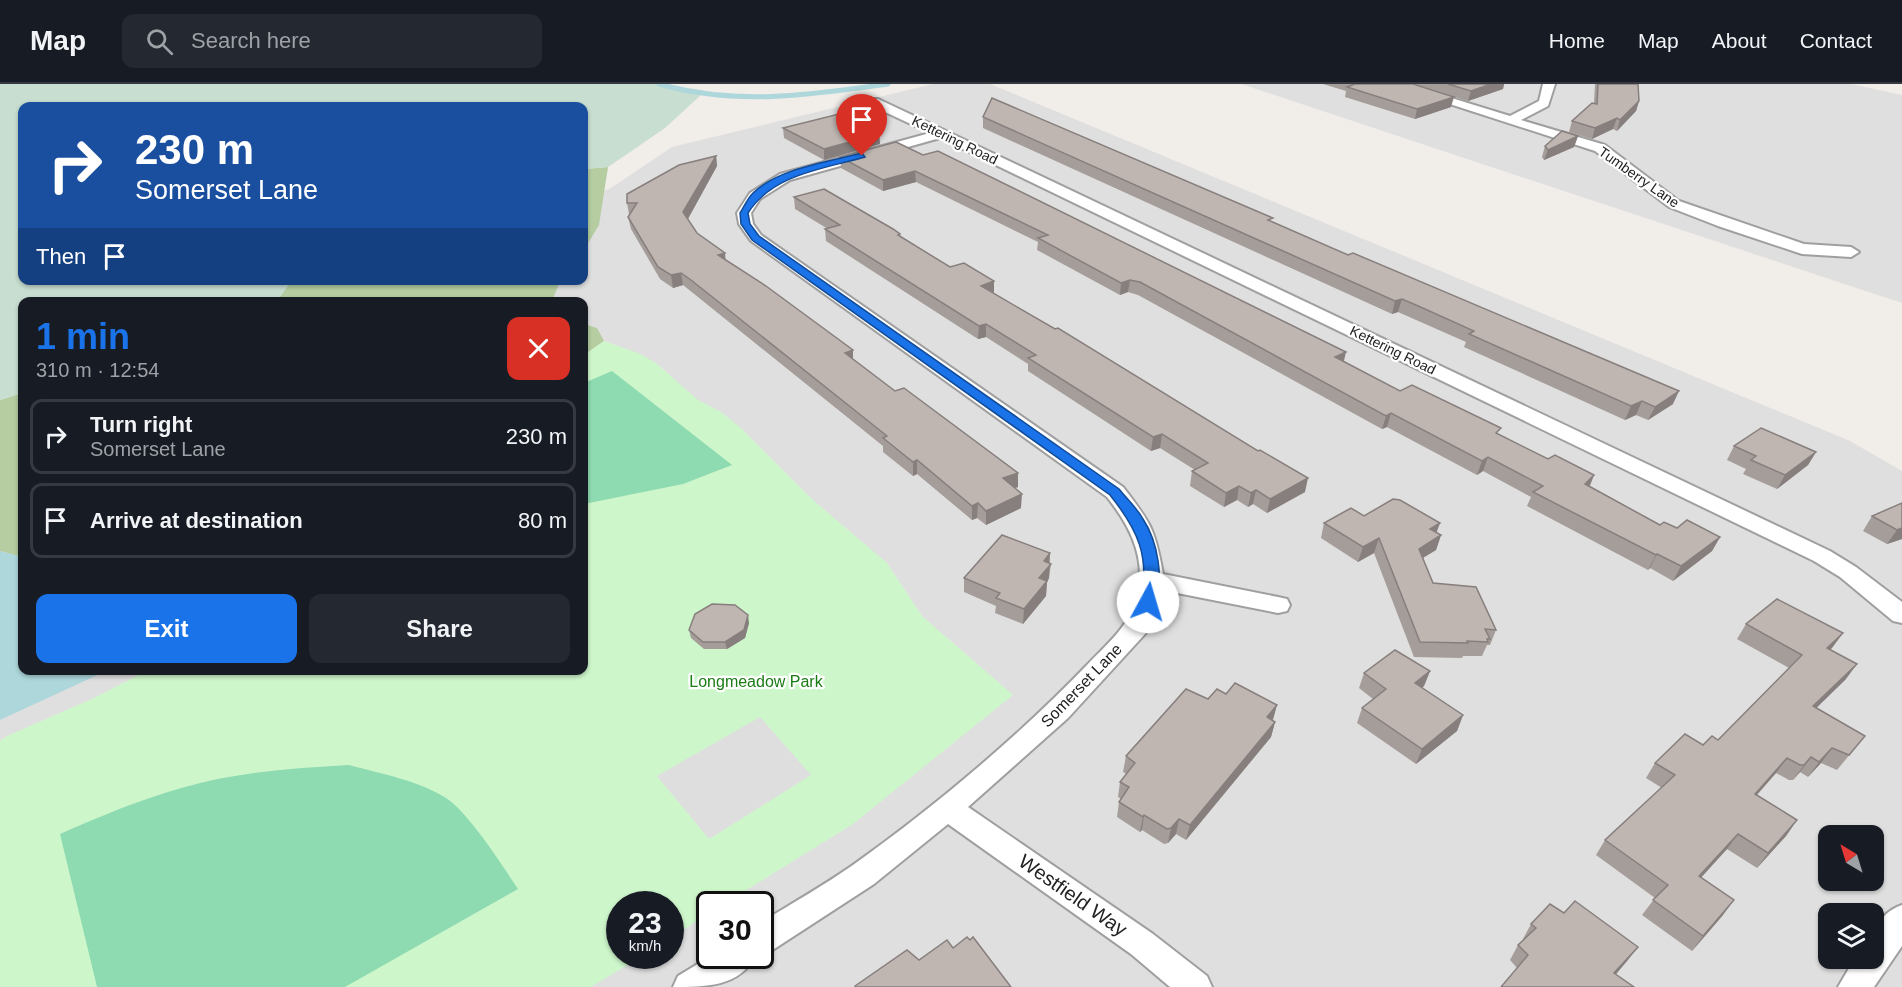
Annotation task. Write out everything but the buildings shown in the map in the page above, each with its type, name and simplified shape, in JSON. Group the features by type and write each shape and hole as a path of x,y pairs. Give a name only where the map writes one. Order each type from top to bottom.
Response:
{"street":[{"name":"Tumberry Lane","path":"1394,84 1513,119 1600,148 1674,204 1802,249 1851,252"},
{"path":"1513,119 1544,103 1549,84"},
{"name":"Kettering Road","path":"874,102 1822,556 1848,572 1902,615"},
{"name":"Somerset Lane","path":"774,932 863,875 947,808 1059,711 1136,628 1148,602 1152,580 1145,536 1137,520 1115,492 756,238 746,224 744,213 755,196 772,184 799,173 942,134"},
{"path":"1152,580 1278,605"},
{"name":"Westfield Way","path":"947,808 1142,944 1195,987"},
{"path":"1855,987 1902,918"},
{"path":"690,987 718,969"}],"shaded area":[{"path":"933,84 990,84 1850,441 1902,471 1902,987 0,987 0,437 18,430 18,675 588,675 588,297 343,297 374,285 588,285 588,197 611,188 672,147"},
{"path":"1241,84 1851,84 1902,95 1902,303"},
{"path":"760,717 811,775 709,839 657,776"}],"green space":[{"path":"0,84 659,84 702,94 665,128 608,167 588,169 588,102 18,102 18,285 288,285 280,297 18,297 18,394 0,400"},
{"path":"608,167 599,225 588,243 588,169"},
{"path":"288,285 558,285 554,297 280,297"},
{"path":"588,325 597,328 604,341 588,352"},
{"name":"Longmeadow Park","path":"604,341 638,353 656,363 698,400 721,412 742,429 813,500 887,563 922,616 1013,695 853,824 745,891 696,891 696,922 684,929 684,891 606,891 606,969 621,969 591,987 0,987 0,741 7,736 94,698 138,675 588,675 588,352"},
{"path":"612,371 732,465 683,484 588,503 588,381"},
{"path":"18,394 18,556 0,551 0,400"},
{"path":"349,765 411,782 446,798 475,827 518,889 345,987 97,987 60,834 137,802 205,782 266,772"}],"water":[{"path":"0,551 18,556 18,675 97,675 0,720"}],"waterway":[{"path":"659,84 688,91 745,97 802,95 888,84"}],"route":[{"path":"862,156 785,177 772,184 755,196 744,213 746,224 756,238 1096,476 1115,492 1137,520 1145,536 1152,580 1148,602"}]}
